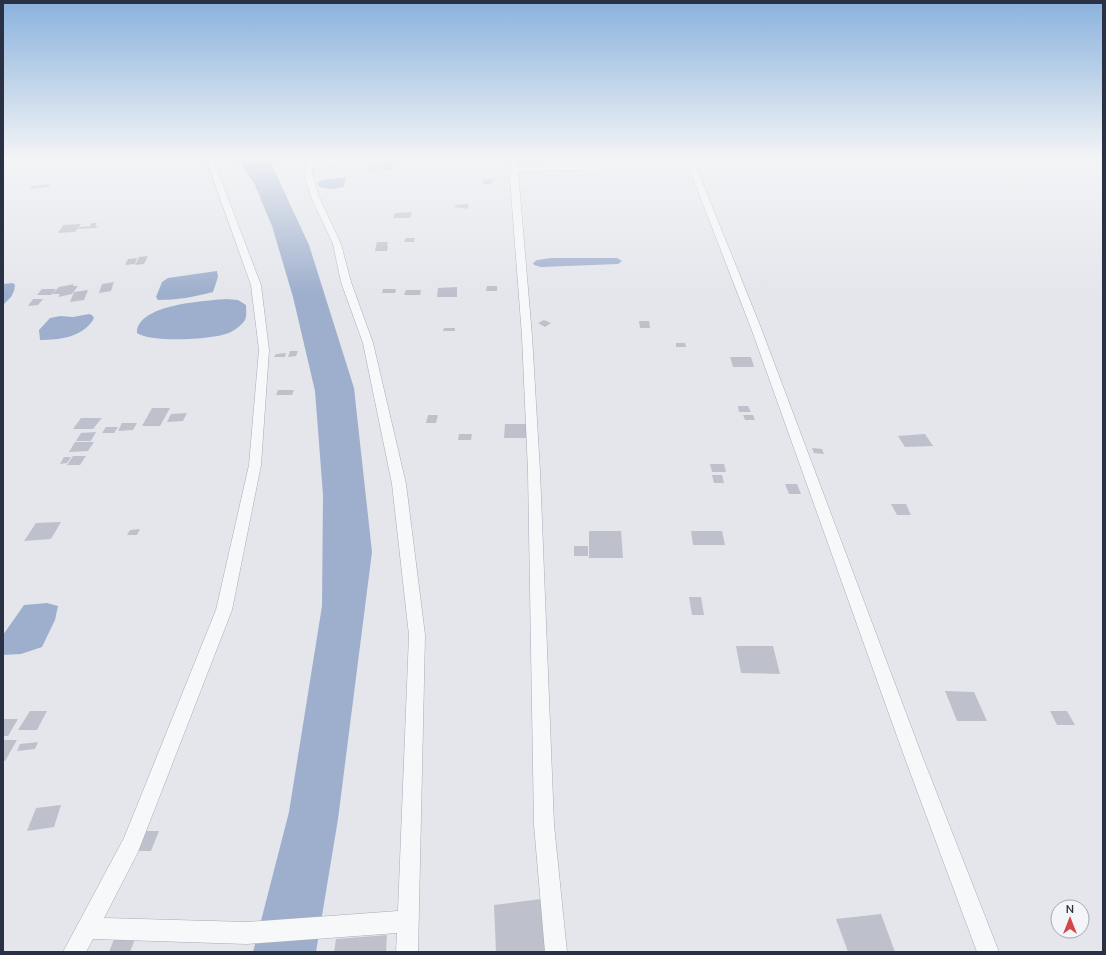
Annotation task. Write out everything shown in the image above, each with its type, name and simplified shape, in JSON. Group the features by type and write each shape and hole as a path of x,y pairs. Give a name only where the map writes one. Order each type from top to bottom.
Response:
{"street":[{"path":"74,952 131,844 224,610 255,465 264,350 256,285 226,204"},
{"path":"318,204 337,244 346,282 368,342 399,484 417,635 407,952"},
{"path":"516,204 527,336 533,456 544,825 556,952"},
{"path":"706,204 756,328 912,753 988,952"},
{"path":"87,928 247,933 408,921"}],"water":[{"path":"263,204 290,204 309,245 354,388 372,552 338,819 316,952 253,952 289,812 322,606 323,495 315,391 293,297 272,226"},
{"path":"551,258 617,258 622,261 618,264 541,267 534,265 533,263 537,260"},
{"path":"217,271 218,277 213,292 192,297 172,299 158,300 156,297 162,282 168,278"},
{"path":"13,283 15,285 14,291 11,297 3,305 3,284"},
{"path":"226,299 238,300 246,305 245,320 239,327 231,332 212,337 183,339 155,338 137,333 140,323 148,316 160,310 189,303"},
{"path":"89,314 94,318 90,324 78,333 63,338 40,340 39,330 50,318 60,316 73,317"},
{"path":"47,603 58,606 55,620 42,647 21,654 3,655 3,635 24,605"}],"building":[{"path":"469,204 468,209 455,207 455,205"},
{"path":"412,212 410,218 393,218 395,213"},
{"path":"92,223 97,223 95,226 98,226 96,228 78,229 80,227 90,226"},
{"path":"81,224 75,232 58,233 63,225"},
{"path":"406,238 415,238 414,242 404,242"},
{"path":"377,242 388,242 387,246 376,246"},
{"path":"376,246 388,246 387,251 375,251"},
{"path":"148,256 144,264 135,265 139,257"},
{"path":"137,258 135,264 125,265 128,259"},
{"path":"114,282 111,291 99,293 102,284"},
{"path":"74,284 73,286 78,286 72,294 58,297 60,294 52,294 59,287"},
{"path":"487,286 497,286 497,291 486,291"},
{"path":"457,287 457,297 437,297 438,288"},
{"path":"42,289 56,289 51,295 37,295"},
{"path":"383,289 396,289 395,293 382,293"},
{"path":"88,290 84,300 70,302 74,292"},
{"path":"406,290 421,290 420,295 404,295"},
{"path":"33,299 43,299 38,305 28,306"},
{"path":"544,320 551,323 545,327 538,323"},
{"path":"639,321 649,321 650,328 640,328"},
{"path":"444,328 455,328 455,331 443,331"},
{"path":"676,343 685,343 686,347 676,347"},
{"path":"290,351 298,351 296,356 288,357"},
{"path":"286,353 285,357 274,357 276,354"},
{"path":"730,357 751,357 754,367 733,367"},
{"path":"278,390 294,390 292,395 276,395"},
{"path":"738,406 748,406 751,412 739,412"},
{"path":"152,408 170,408 160,426 142,426"},
{"path":"187,413 183,421 167,422 171,414"},
{"path":"428,415 438,415 436,423 426,423"},
{"path":"743,415 753,415 755,420 745,420"},
{"path":"81,418 102,418 93,429 73,429"},
{"path":"122,423 137,423 133,430 118,431"},
{"path":"505,424 527,424 526,438 504,438"},
{"path":"106,427 118,427 114,433 102,433"},
{"path":"96,432 91,441 76,441 81,433"},
{"path":"459,434 472,434 471,440 458,440"},
{"path":"925,434 933,446 905,447 898,436"},
{"path":"75,442 94,442 88,451 69,452"},
{"path":"812,448 822,449 824,454 814,453"},
{"path":"73,456 86,456 80,465 67,465"},
{"path":"64,457 71,457 67,463 60,464"},
{"path":"710,464 724,464 726,472 712,472"},
{"path":"712,475 722,475 724,483 714,483"},
{"path":"785,484 797,484 801,494 789,494"},
{"path":"891,504 906,504 911,515 897,515"},
{"path":"61,522 51,539 24,541 36,523"},
{"path":"140,529 137,535 127,535 130,530"},
{"path":"589,531 621,531 623,558 589,558"},
{"path":"691,531 722,531 725,545 693,545"},
{"path":"574,546 588,546 588,556 574,556"},
{"path":"689,597 701,597 704,615 692,615"},
{"path":"736,646 773,646 780,674 741,673"},
{"path":"945,691 974,692 987,721 957,721"},
{"path":"30,711 47,711 37,730 18,730"},
{"path":"1050,711 1067,711 1075,725 1057,725"},
{"path":"3,719 18,719 8,736 3,736"},
{"path":"3,740 17,740 5,761 3,761"},
{"path":"38,742 35,749 17,751 20,744"},
{"path":"61,805 54,827 27,831 36,808"},
{"path":"143,831 159,831 151,851 134,851"},
{"path":"541,899 545,952 496,952 494,905"},
{"path":"881,914 895,952 848,952 836,919"},
{"path":"387,935 386,952 334,952 336,939"},
{"path":"114,939 135,939 130,952 109,952"}]}
